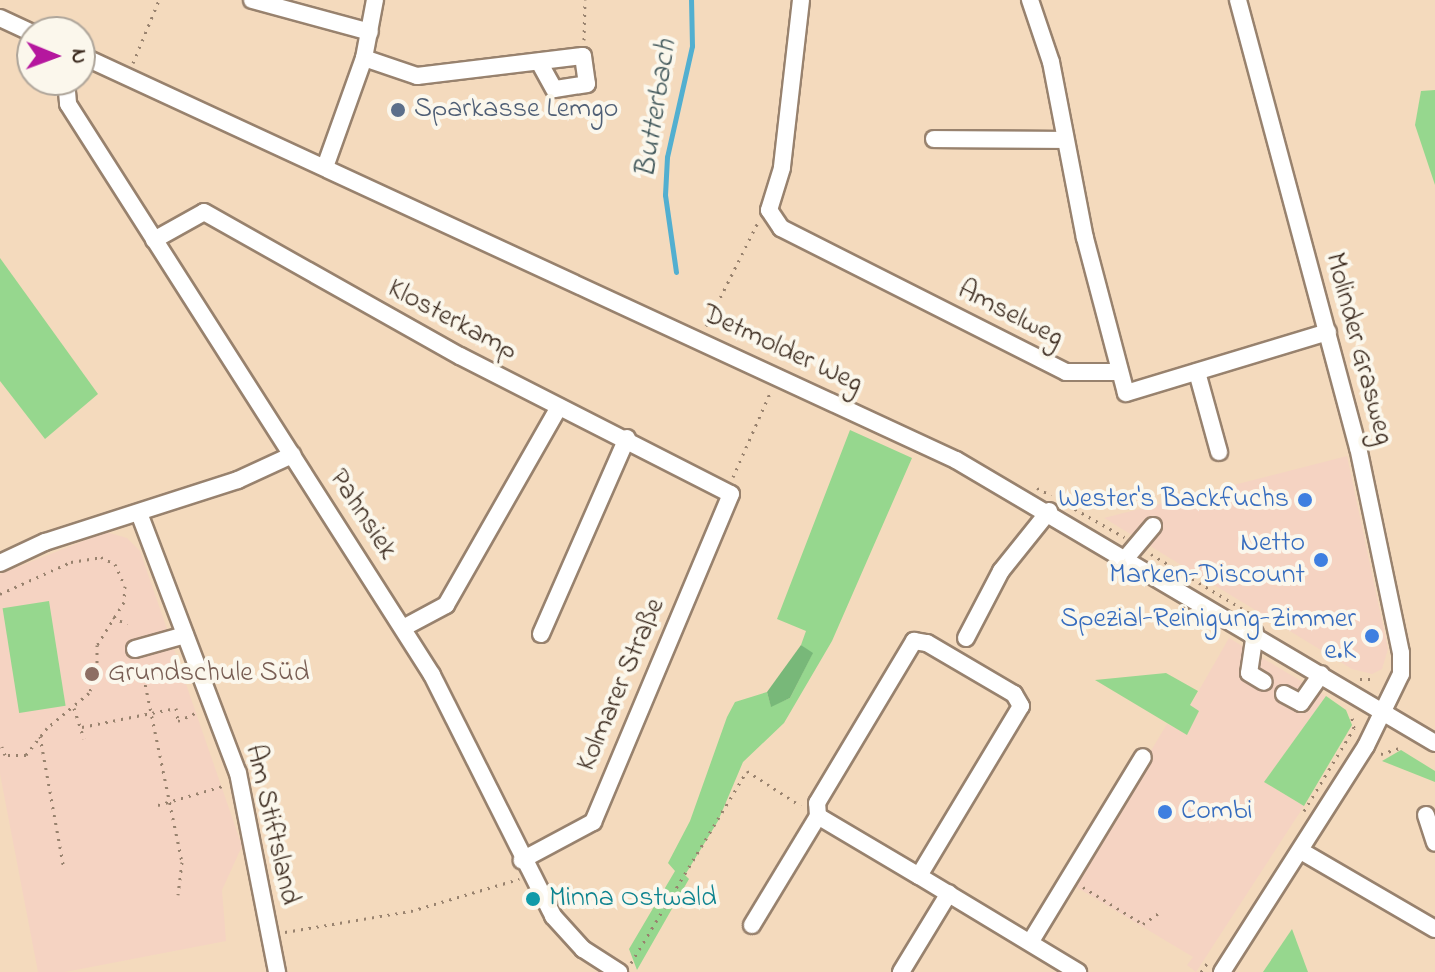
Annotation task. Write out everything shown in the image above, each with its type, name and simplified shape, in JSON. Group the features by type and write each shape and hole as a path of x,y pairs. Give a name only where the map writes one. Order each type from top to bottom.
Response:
{"street":[{"path":"252,0 370,32"},
{"path":"325,167 364,58 375,0"},
{"path":"769,210 782,168 801,0"},
{"path":"1030,0 1051,62 1064,140 1116,372 1126,393 1328,332"},
{"name":"Molinder Grasweg","path":"1222,972 1301,851 1398,685 1401,653 1328,332 1238,0"},
{"path":"364,58 417,76 583,56 587,84 554,89 539,62"},
{"name":"Detmolder Weg","path":"96,62 778,375 1049,511 1435,743"},
{"name":"Pahnsiek","path":"67,96 68,104 403,628 456,717 522,860 553,916 583,949 619,972"},
{"path":"934,139 1064,140"},
{"name":"Amselweg","path":"769,210 781,228 1066,372 1116,372"},
{"name":"Klosterkamp","path":"154,240 204,212 559,407 627,438 729,493"},
{"path":"1197,372 1219,452"},
{"path":"403,628 446,605 559,407"},
{"path":"541,634 627,438"},
{"path":"0,563 45,542 238,480 292,455"},
{"name":"Kolmarer Straße","path":"522,860 593,822 729,493"},
{"path":"966,638 1001,571 1049,511"},
{"name":"Am Stiftsland","path":"139,513 239,781 277,972"},
{"path":"1126,558 1153,526"},
{"path":"1255,633 1249,673 1264,682"},
{"path":"135,649 185,635"},
{"path":"752,925 818,816 817,803 914,641 927,643 1014,694 1021,706 1016,720 919,876"},
{"path":"1284,694 1301,703 1321,674"},
{"path":"1031,941 1143,757"},
{"path":"1426,815 1435,843"},
{"path":"818,816 1031,941 1078,972"},
{"path":"1301,851 1435,929"},
{"path":"901,972 949,893"}],"path":[{"path":"133,63 159,0"},
{"path":"583,56 585,0"},
{"path":"699,340 756,225 769,210"},
{"path":"729,493 778,375"},
{"path":"0,594 71,562 101,557 115,564 125,586 124,602 97,645 97,674 89,693 40,736 26,755 16,759 5,755 2,747"},
{"path":"113,617 127,624"},
{"path":"142,669 182,862 178,895"},
{"path":"82,727 176,708 178,721 212,706"},
{"path":"74,708 84,738"},
{"path":"1334,760 1354,728 1348,708"},
{"path":"40,736 64,869"},
{"path":"1381,754 1402,747"},
{"path":"626,972 747,771 818,816"},
{"path":"158,805 239,781"},
{"path":"270,935 411,911 531,876"},
{"path":"1069,878 1143,924 1160,912"}],"shaded area":[{"path":"1347,456 1388,649 1382,669 1372,674 1352,669 1104,518"},
{"name":"Grundschule Süd","path":"106,532 127,538 140,551 242,846 222,890 226,941 65,972 38,972 0,774 0,574"},
{"path":"1229,638 1326,696 1264,782 1304,806 1196,972 1187,965 1193,957 1071,884 1167,724 1187,734 1190,706"}],"green space":[{"path":"1435,90 1435,185 1415,125 1421,91"},
{"path":"0,258 98,394 45,439 0,381"},
{"path":"850,430 912,458 832,641 784,723 743,762 718,821 685,875 689,879 637,970 629,949 675,871 668,863 690,821 735,702 767,692 771,706 790,698 812,654 801,645 806,631 777,619"},
{"path":"49,601 66,706 19,713 3,608"},
{"path":"801,645 813,653 790,698 771,707 767,692"},
{"path":"1166,673 1198,691 1190,705 1199,711 1187,735 1095,680"},
{"path":"1326,696 1346,710 1352,725 1304,806 1264,782"},
{"path":"1401,750 1435,771 1435,782 1382,761"},
{"path":"1292,929 1308,972 1263,972"}],"waterway":[{"name":"Butterbach","path":"676,272 665,195 667,157 692,46 691,0"}],"place":[{"name":"Sparkasse Lemgo","path":"398,110"},
{"name":"Wester's Backfuchs","path":"1305,500"},
{"name":"Netto Marken-Discount","path":"1321,560"},
{"name":"Spezial-Reinigung-Zimmer e.K","path":"1372,636"},
{"name":"Grundschule Süd","path":"92,674"},
{"name":"Combi","path":"1165,812"},
{"name":"Minna Ostwald","path":"533,899"}]}
